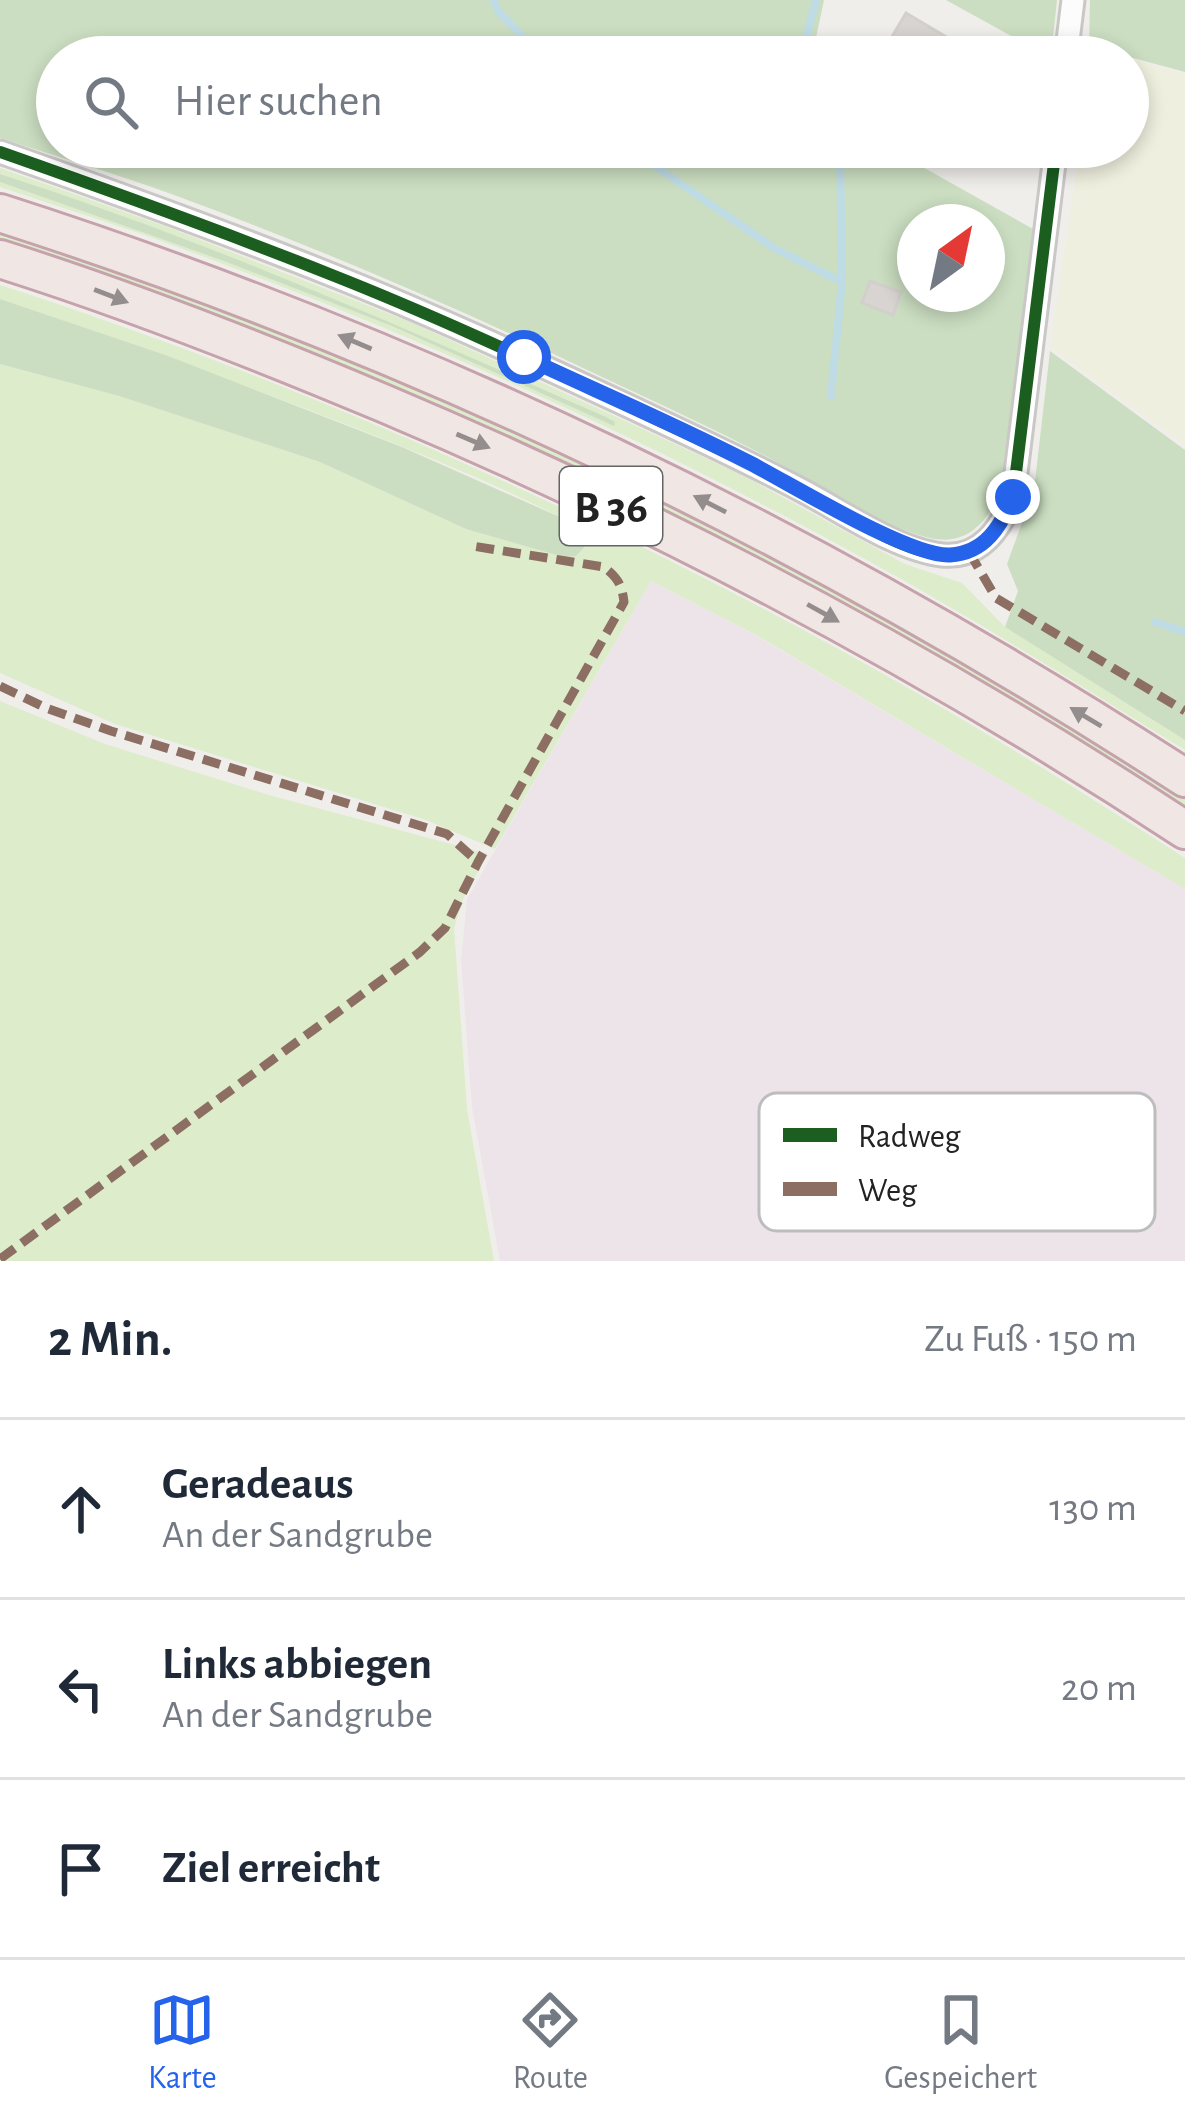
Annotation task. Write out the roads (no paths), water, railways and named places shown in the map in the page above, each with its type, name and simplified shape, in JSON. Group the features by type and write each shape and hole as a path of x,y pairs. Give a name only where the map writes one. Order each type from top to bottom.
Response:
{"highway":[{"name":"B 36","path":"0,213 316,326 519,412 753,526 925,620 1185,778"},
{"name":"B 36","path":"0,259 83,285 298,367 493,450 663,530 909,661 1185,830"}],"street":[{"path":"1069,36 1073,0"},
{"path":"0,152 36,165"},
{"path":"45,168 337,276 726,451 893,538 946,556 970,552 988,541 1004,521 1013,497 1053,168"}],"waterway":[{"path":"493,0 522,36"},
{"path":"807,36 816,0"},
{"path":"658,168 774,248 842,282"},
{"path":"831,396 842,282 840,168"},
{"path":"1155,622 1185,632"}]}
